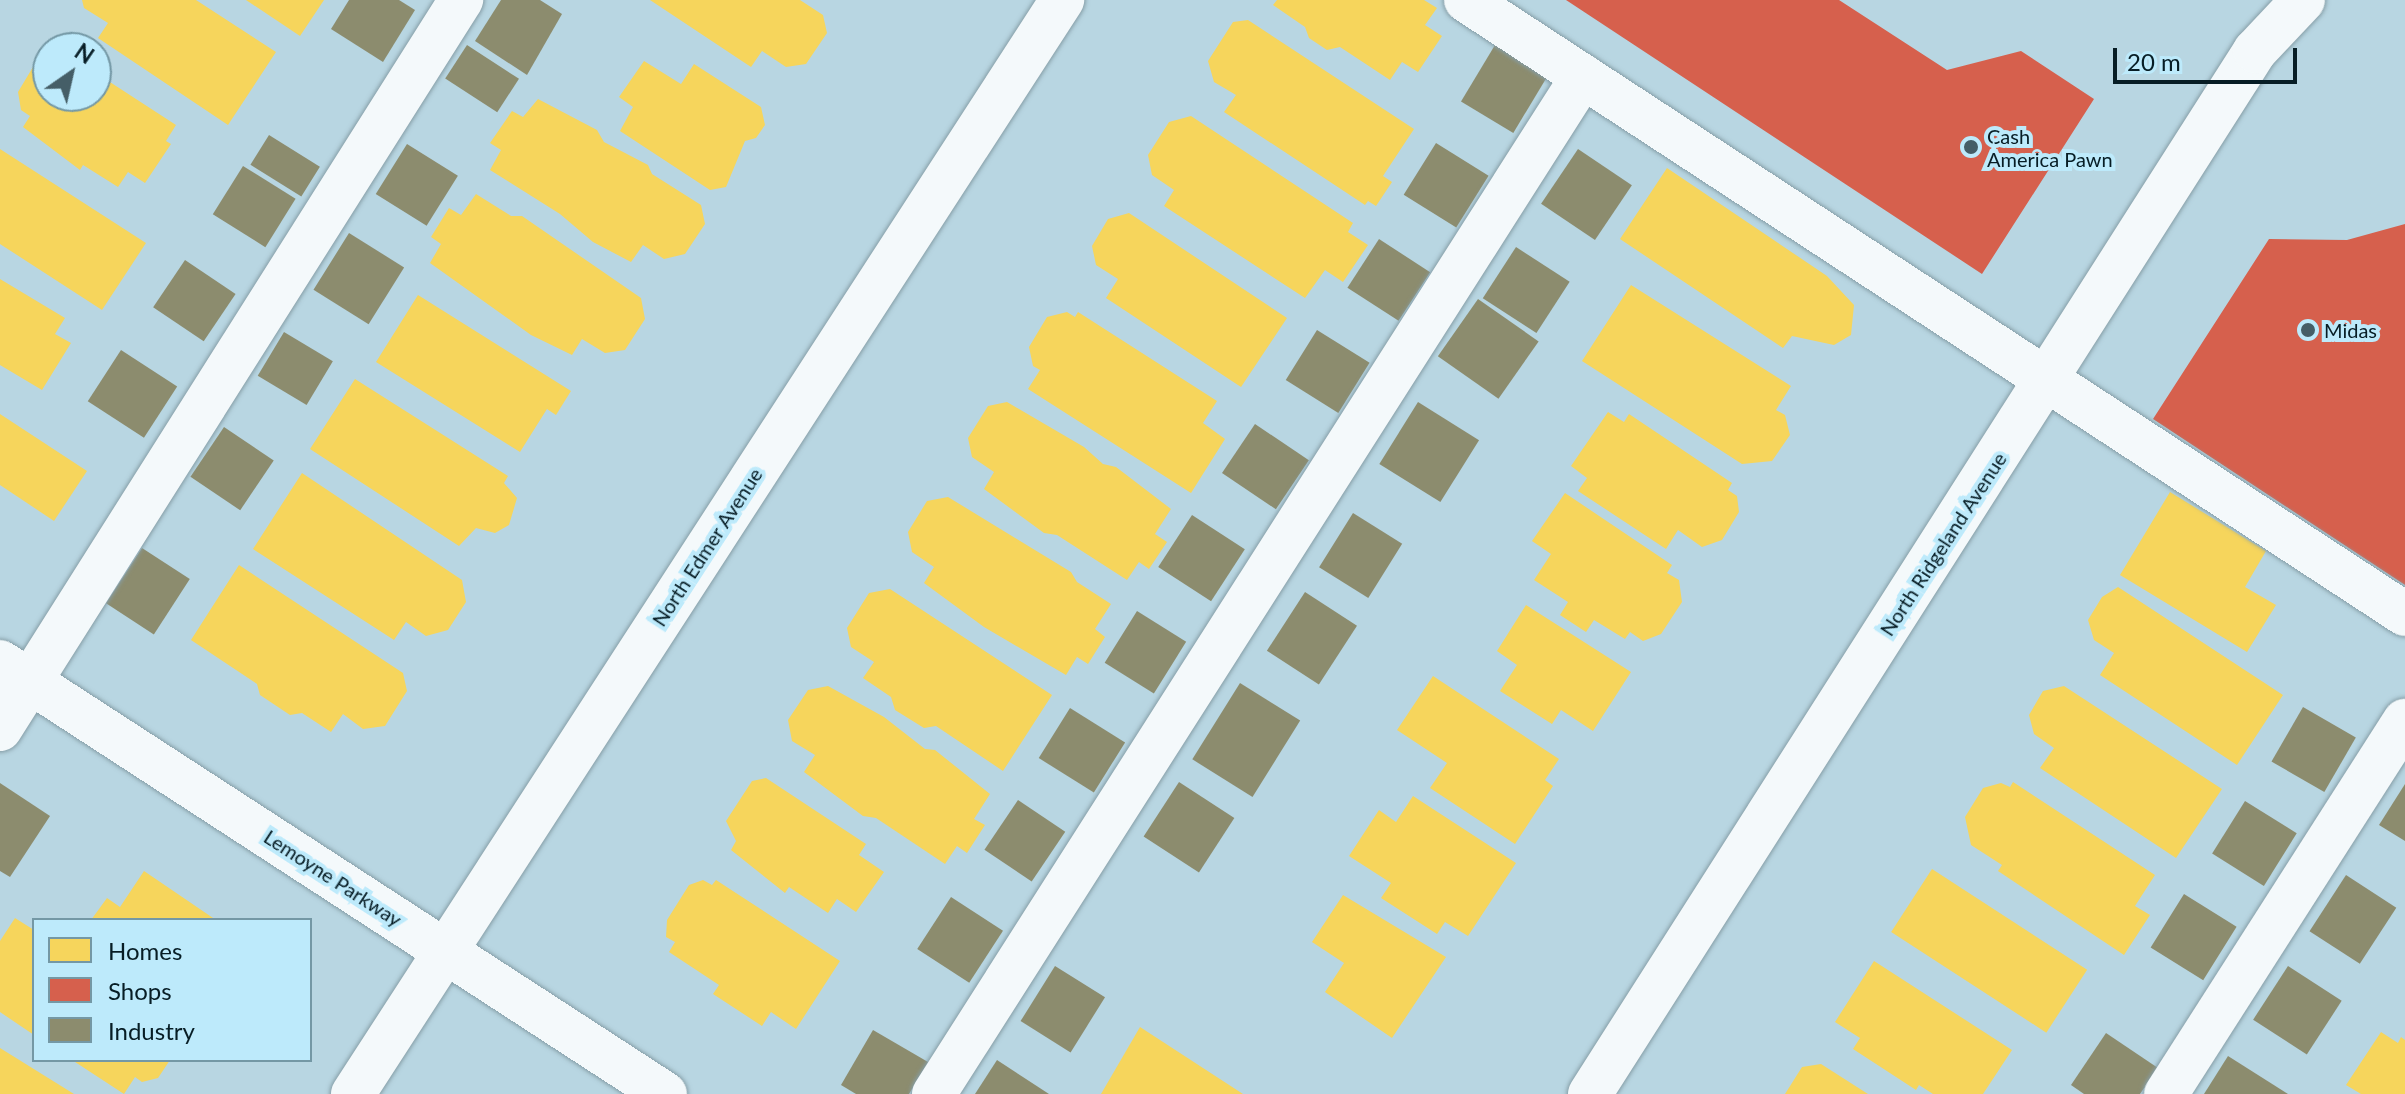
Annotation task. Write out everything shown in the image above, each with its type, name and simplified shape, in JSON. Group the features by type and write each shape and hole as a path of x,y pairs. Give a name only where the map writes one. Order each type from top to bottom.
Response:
{"street":[{"path":"0,729 15,672 461,0"},
{"name":"North Edmer Avenue","path":"353,1094 1062,0"},
{"path":"1466,0 2405,614"},
{"name":"North Ridgeland Avenue","path":"1590,1094 2255,51 2303,0"},
{"path":"934,1094 1583,76"},
{"name":"Lemoyne Parkway","path":"15,672 665,1094"},
{"path":"2166,1094 2405,721"}],"building: Homes":[{"path":"82,0 196,0 276,52 228,125 112,47 112,32 102,32 108,23 84,8"},
{"path":"246,0 324,0 300,36"},
{"path":"650,0 800,0 823,15 827,33 806,64 786,67 762,51 751,67"},
{"path":"1277,0 1424,0 1437,8 1425,25 1442,36 1418,72 1402,62 1390,80 1340,47 1327,50 1309,38 1305,27 1273,5"},
{"path":"1248,20 1414,129 1383,176 1392,182 1376,206 1368,201 1365,205 1224,112 1236,95 1214,82 1208,61 1233,22"},
{"path":"644,61 681,84 694,64 761,107 765,125 756,138 745,141 726,187 710,190 620,131 633,107 619,97"},
{"path":"32,69 32,112 112,112 112,83 176,125 166,141 171,144 145,183 128,172 118,187 83,165 80,170 23,127 30,116 21,110 18,92"},
{"path":"538,99 597,130 604,142 648,165 652,174 701,205 705,224 685,254 664,259 643,245 631,262 593,242 560,214 490,170 501,150 490,143 512,111 523,117"},
{"path":"1191,116 1353,223 1348,232 1368,245 1343,282 1325,270 1305,298 1164,206 1174,190 1152,175 1148,155 1169,122"},
{"path":"0,149 146,243 102,310 0,244"},
{"path":"1667,168 1827,276 1854,305 1851,335 1834,345 1792,336 1783,348 1620,239"},
{"path":"476,194 511,216 522,216 641,298 645,319 625,350 605,353 582,339 572,355 531,335 430,263 441,244 431,237 449,208 461,215"},
{"path":"1129,213 1287,318 1241,387 1106,298 1118,279 1096,265 1092,246 1108,219"},
{"path":"0,279 65,318 55,334 71,343 42,390 0,365"},
{"path":"1631,285 1791,386 1776,410 1785,415 1790,435 1772,461 1742,464 1582,361"},
{"path":"418,295 571,391 556,415 547,409 520,452 376,362"},
{"path":"1067,312 1075,317 1078,312 1217,401 1203,423 1225,439 1191,493 1028,389 1040,370 1033,366 1029,347 1047,317"},
{"path":"355,379 508,476 504,483 517,498 509,525 495,533 476,528 459,546 310,449"},
{"path":"1007,402 1084,447 1103,464 1116,467 1171,509 1155,534 1167,542 1149,569 1139,562 1127,580 1057,535 1044,533 984,489 994,472 972,457 968,438 988,406"},
{"path":"1608,412 1624,422 1629,414 1732,483 1728,490 1737,496 1739,512 1722,540 1702,547 1678,530 1666,549 1578,491 1587,478 1571,466"},
{"path":"0,414 87,471 54,521 0,485"},
{"path":"302,473 462,580 466,602 448,630 426,636 406,622 394,640 253,549"},
{"path":"2170,492 2266,551 2245,587 2276,605 2247,652 2120,575"},
{"path":"1565,493 1672,565 1667,573 1679,580 1682,602 1661,634 1643,641 1630,632 1625,639 1594,620 1586,632 1560,615 1568,602 1534,580 1551,554 1532,541"},
{"path":"948,497 1071,572 1077,582 1111,604 1095,629 1105,637 1088,664 1077,657 1066,675 984,627 924,583 934,567 912,552 908,532 927,501"},
{"path":"239,565 403,673 407,691 385,726 363,729 343,714 331,732 302,713 290,715 260,695 257,684 191,640"},
{"path":"2118,587 2283,695 2237,765 2100,675 2114,653 2094,640 2088,620 2102,597"},
{"path":"890,589 1052,695 1003,771 936,726 924,728 895,710 891,697 863,678 874,662 851,647 847,628 869,593"},
{"path":"1526,605 1631,672 1593,731 1561,710 1552,724 1500,691 1517,665 1497,651"},
{"path":"1433,676 1559,759 1545,780 1553,786 1515,844 1430,788 1447,763 1397,730"},
{"path":"828,686 884,717 925,749 935,750 990,794 974,819 985,825 967,853 957,846 945,864 876,818 863,816 804,772 815,755 792,741 788,720 808,690"},
{"path":"2064,686 2222,789 2176,858 2040,768 2054,748 2034,734 2029,715 2043,691"},
{"path":"766,778 866,844 859,855 884,872 856,912 837,899 828,913 789,887 785,893 731,850 736,841 726,821 752,781"},
{"path":"2013,782 2155,875 2135,906 2150,915 2124,955 1998,871 2002,865 1971,845 1965,817 1983,788 2001,783 2010,787"},
{"path":"1413,796 1516,863 1468,936 1445,922 1437,934 1381,898 1391,883 1349,856 1379,810 1396,822"},
{"path":"1932,869 2087,970 2046,1033 1891,932"},
{"path":"144,871 213,918 92,918 107,898 120,907"},
{"path":"703,880 712,885 716,880 840,961 796,1029 771,1012 762,1026 713,994 719,985 669,952 675,942 666,937 667,920 689,885"},
{"path":"1343,895 1446,957 1392,1038 1325,992 1344,963 1312,942"},
{"path":"15,918 32,929 32,1034 0,1012 0,941"},
{"path":"1874,961 2012,1050 1983,1094 1933,1094 1919,1085 1916,1090 1853,1049 1860,1038 1835,1022"},
{"path":"1140,1027 1243,1094 1101,1094"},
{"path":"2381,1032 2398,1043 2401,1037 2405,1040 2405,1094 2361,1094 2346,1085"},
{"path":"0,1048 74,1094 0,1094"},
{"path":"75,1062 169,1062 158,1078 142,1082 135,1077 124,1094"},
{"path":"1821,1064 1868,1094 1785,1094 1802,1067"}],"building: Shops":[{"path":"1566,0 1839,0 1947,70 2021,51 2094,99 1982,274"},
{"name":"Midas","path":"2405,224 2405,585 2153,419 2269,239 2347,240"}],"building: Industry":[{"path":"349,0 399,0 415,10 383,62 331,29"},
{"path":"501,0 540,0 562,14 527,75 475,41"},
{"path":"467,45 519,79 497,112 445,79"},
{"path":"1495,45 1547,76 1513,133 1461,102"},
{"path":"269,135 320,167 301,196 250,165"},
{"path":"1436,143 1489,176 1456,228 1404,195"},
{"path":"407,144 458,176 427,226 376,194"},
{"path":"1578,149 1632,185 1595,240 1541,204"},
{"path":"243,166 296,199 265,247 213,214"},
{"path":"349,233 404,267 369,324 313,290"},
{"path":"1379,239 1430,272 1399,321 1347,288"},
{"path":"1516,247 1570,282 1536,333 1483,298"},
{"path":"185,260 236,294 204,341 153,307"},
{"path":"1478,299 1539,341 1498,399 1438,356"},
{"path":"1317,330 1370,363 1338,413 1286,380"},
{"path":"284,332 333,361 307,405 258,376"},
{"path":"121,350 177,386 144,438 88,401"},
{"path":"1418,402 1479,440 1440,502 1379,464"},
{"path":"1255,424 1309,460 1276,509 1222,473"},
{"path":"224,427 274,461 240,510 190,477"},
{"path":"1353,513 1402,544 1368,598 1319,567"},
{"path":"1192,515 1245,549 1211,601 1158,567"},
{"path":"142,548 190,579 154,634 106,603"},
{"path":"1305,592 1357,626 1319,684 1267,651"},
{"path":"1137,611 1186,642 1154,693 1105,663"},
{"path":"1240,683 1300,721 1253,797 1192,759"},
{"path":"2303,707 2356,738 2324,792 2272,762"},
{"path":"1070,708 1125,742 1094,792 1039,758"},
{"path":"1179,782 1234,818 1199,872 1144,837"},
{"path":"0,783 50,816 10,877 0,871"},
{"path":"2405,784 2405,841 2379,825"},
{"path":"1018,800 1065,832 1032,882 984,850"},
{"path":"2245,801 2297,833 2264,886 2212,854"},
{"path":"2346,875 2396,908 2360,964 2310,931"},
{"path":"2184,894 2237,927 2203,980 2151,947"},
{"path":"951,897 1003,931 969,983 917,949"},
{"path":"1055,966 1105,997 1071,1052 1021,1021"},
{"path":"2288,966 2342,1001 2307,1055 2253,1020"},
{"path":"873,1030 928,1062 909,1094 856,1094 841,1085"},
{"path":"2106,1033 2158,1068 2140,1094 2084,1094 2071,1085"},
{"path":"2228,1056 2288,1094 2204,1094"},
{"path":"997,1060 1049,1094 975,1094"}],"place":[{"name":"Cash America Pawn","path":"1971,147"},
{"name":"Midas","path":"2308,330"}]}
